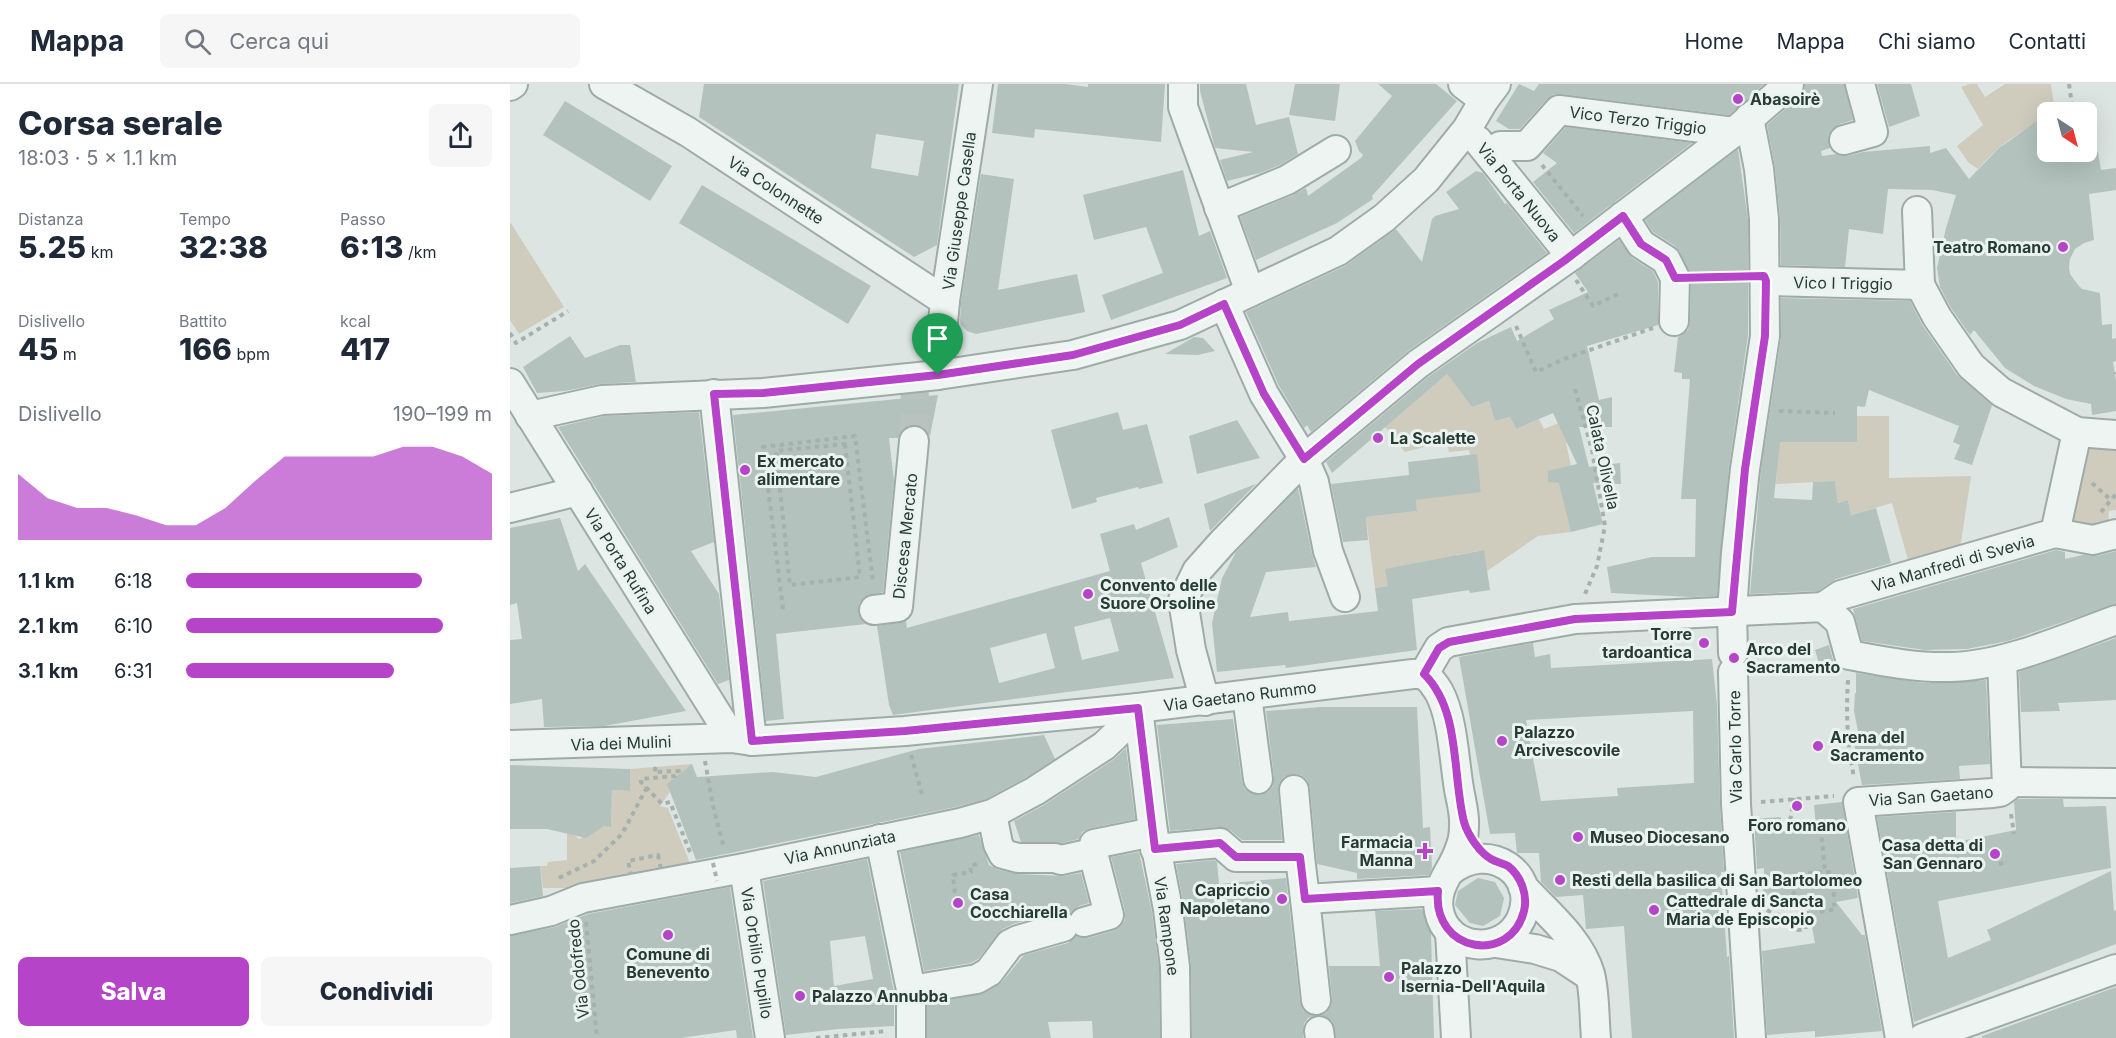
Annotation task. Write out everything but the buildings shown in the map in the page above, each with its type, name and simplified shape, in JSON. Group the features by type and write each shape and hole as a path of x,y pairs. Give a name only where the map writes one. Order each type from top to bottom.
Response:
{"street":[{"name":"Via Colonnette","path":"604,84 688,132 945,301"},
{"name":"Via Giuseppe Casella","path":"938,375 945,301 978,84"},
{"path":"1183,84 1183,107 1250,292"},
{"path":"1205,701 1191,650 1183,600 1197,572 1222,543 1304,459 1418,364 1568,259 1742,125 1789,84"},
{"path":"1844,140 1873,132 1860,84"},
{"path":"530,416 602,400 763,393 938,375 1073,355 1180,325 1338,251 1384,218 1426,180 1467,129 1481,89"},
{"name":"Vico Terzo Triggio","path":"1527,146 1559,110 1742,125"},
{"name":"Via Carlo Torre","path":"1742,125 1760,169 1765,279 1765,336 1736,553 1732,612 1736,804 1751,1038"},
{"name":"Via Porta Nuova","path":"1467,129 1489,154 1568,259"},
{"path":"1489,154 1500,146 1527,146"},
{"path":"1219,208 1287,180 1336,150"},
{"path":"1917,211 1920,285 1937,317 1971,366 2010,397 2077,432 2116,435"},
{"path":"1623,216 1641,244 1666,260 1675,278 1674,321"},
{"name":"Vico I Triggio","path":"1765,279 1920,285"},
{"path":"1224,304 1264,394 1304,459 1314,482 1328,551 1345,597"},
{"name":"Via Porta Rufina","path":"510,383 578,491 742,740"},
{"path":"714,394 742,740"},
{"name":"Via Manfredi di Svevia","path":"1823,606 1841,595 2055,533 2077,432"},
{"name":"Discesa Mercato","path":"876,610 898,607 914,441"},
{"path":"510,508 578,491"},
{"path":"2055,533 2093,540 2116,534"},
{"path":"1455,1038 1449,932 1439,914 1444,881 1461,848 1464,824 1448,718 1440,693 1424,674 1439,648 1449,642 1575,619 1823,606 1840,622 1849,655 1900,664 1950,668 2002,660 2116,620"},
{"name":"Via San Gaetano","path":"1900,1038 1857,798 1993,794 2004,790 2008,782 2002,660"},
{"name":"Via Gaetano Rummo","path":"742,740 905,731 1205,701 1407,674 1424,674"},
{"path":"1247,696 1258,779"},
{"name":"Via Annunziata","path":"510,920 551,911 572,892 744,868 880,838 960,824 992,814 1035,791 1104,746 1124,727 1138,708"},
{"name":"Via Rampone","path":"1138,708 1154,840 1168,909 1175,967 1176,1038"},
{"name":"Via dei Mulini","path":"510,745 742,740"},
{"path":"2008,782 2116,783"},
{"path":"1294,790 1316,1000"},
{"path":"992,814 998,844 1003,854 1018,858 1061,860 1093,853"},
{"path":"1464,824 1475,844 1491,859 1510,868 1584,957 1590,976 1596,1038"},
{"path":"880,838 911,990 910,1033"},
{"path":"911,990 977,979 989,972 1010,944 1018,940 1109,915 1093,853 1094,844 1154,840 1220,843 1236,857 1300,857"},
{"path":"1305,899 1444,881 1469,859 1491,859"},
{"name":"Via Orbilio Pupillo","path":"744,868 770,1038"},
{"path":"1449,932 1467,943 1485,945 1505,938 1515,930 1521,919 1525,897 1523,886"},
{"path":"1496,943 1561,957 1590,976"},
{"path":"1923,1038 2116,969"}],"path":[{"path":"2069,84 2072,102"},
{"path":"1527,146 1598,235"},
{"path":"1568,259 1593,306 1618,294"},
{"path":"1675,278 1765,279"},
{"path":"1505,303 1536,372 1564,359 1674,321"},
{"path":"510,333 516,343 567,311"},
{"name":"Calata Olivella","path":"1575,389 1592,450 1605,526 1597,566"},
{"path":"1754,410 1835,413"},
{"path":"783,609 763,447 855,436 876,610"},
{"path":"845,444 860,577 790,585 776,451 845,444"},
{"path":"2086,477 2111,501"},
{"path":"1736,804 1794,798 1857,798 1849,753 1846,707"},
{"path":"905,731 923,798"},
{"path":"701,740 719,829"},
{"path":"665,766 654,767 654,772 679,771 675,776 641,779 641,782 662,804 670,802 710,873"},
{"path":"572,892 559,878 594,861 622,834 647,787"},
{"path":"1794,798 1790,820 1821,830 1825,872"},
{"path":"955,893 953,875 971,872 970,866 1003,854"},
{"path":"1999,864 2007,862"},
{"path":"1777,917 1808,873 1833,872 1835,909 1820,912"},
{"name":"Via Odofredo","path":"572,892 597,1038"},
{"path":"816,1038 910,1033"}],"shaded area":[{"path":"1977,84 1985,97 2005,84 2051,84 2054,102 2037,102 2037,124 1993,153 1978,169 1968,162 1957,146 1983,125 1961,87"},
{"path":"510,222 564,307 519,334 510,320"},
{"path":"1447,374 1472,407 1489,401 1495,421 1510,417 1516,429 1539,419 1544,429 1575,416 1582,439 1566,443 1571,466 1571,532 1538,536 1487,571 1483,550 1456,555 1459,574 1375,588 1366,517 1417,511 1416,500 1481,491 1476,454 1470,455 1469,450 1449,452 1447,441 1405,452 1385,427"},
{"path":"1857,416 1889,416 1889,478 1971,476 1960,549 1910,567 1892,503 1851,515 1848,500 1838,503 1835,481 1776,484 1777,468 1749,466 1758,442 1776,444 1779,417 1806,442 1856,442"},
{"path":"2082,443 2116,447 2116,510 2109,511 2108,525 2065,529"},
{"path":"692,764 668,784 670,792 660,806 668,808 693,871 604,888 543,888 540,866 547,866 548,862 567,860 567,833 579,839 604,826 611,826 612,790 630,791 630,769"}],"tunnel":[{"path":"914,441 915,377"}],"place":[{"name":"Abasoirè","path":"1738,99"},
{"name":"Teatro Romano","path":"2063,247"},
{"name":"La Scalette","path":"1378,438"},
{"name":"Ex mercato alimentare","path":"745,470"},
{"name":"Convento delle Suore Orsoline","path":"1088,594"},
{"name":"Torre tardoantica","path":"1704,643"},
{"name":"Arco del Sacramento","path":"1734,658"},
{"name":"Palazzo Arcivescovile","path":"1502,741"},
{"name":"Arena del Sacramento","path":"1818,746"},
{"name":"Foro romano","path":"1797,806"},
{"name":"Museo Diocesano","path":"1578,837"},
{"name":"Farmacia Manna","path":"1425,851"},
{"name":"Casa detta di San Gennaro","path":"1995,854"},
{"name":"Resti della basilica di San Bartolomeo","path":"1560,880"},
{"name":"Capriccio Napoletano","path":"1282,899"},
{"name":"Casa Cocchiarella","path":"958,903"},
{"name":"Cattedrale di Sancta Maria de Episcopio","path":"1654,910"},
{"name":"Comune di Benevento","path":"668,935"},
{"name":"Palazzo Isernia-Dell'Aquila","path":"1389,977"},
{"name":"Palazzo Annubba","path":"800,996"}],"route":[{"path":"1623,216 1641,244 1666,260 1675,278 1764,276 1766,281 1765,336 1745,469 1732,612 1575,619 1449,642 1439,648 1424,674 1440,693 1448,718 1464,824 1475,844 1491,859 1510,868 1523,886 1524,908 1515,930 1496,943 1485,945 1467,943 1449,932 1439,914 1438,891 1305,899 1300,857 1236,857 1220,843 1155,849 1138,708 905,731 752,741 714,394 763,393 938,375 1073,355 1180,325 1224,304 1264,394 1304,459 1418,364 1564,261 1623,216"}]}
